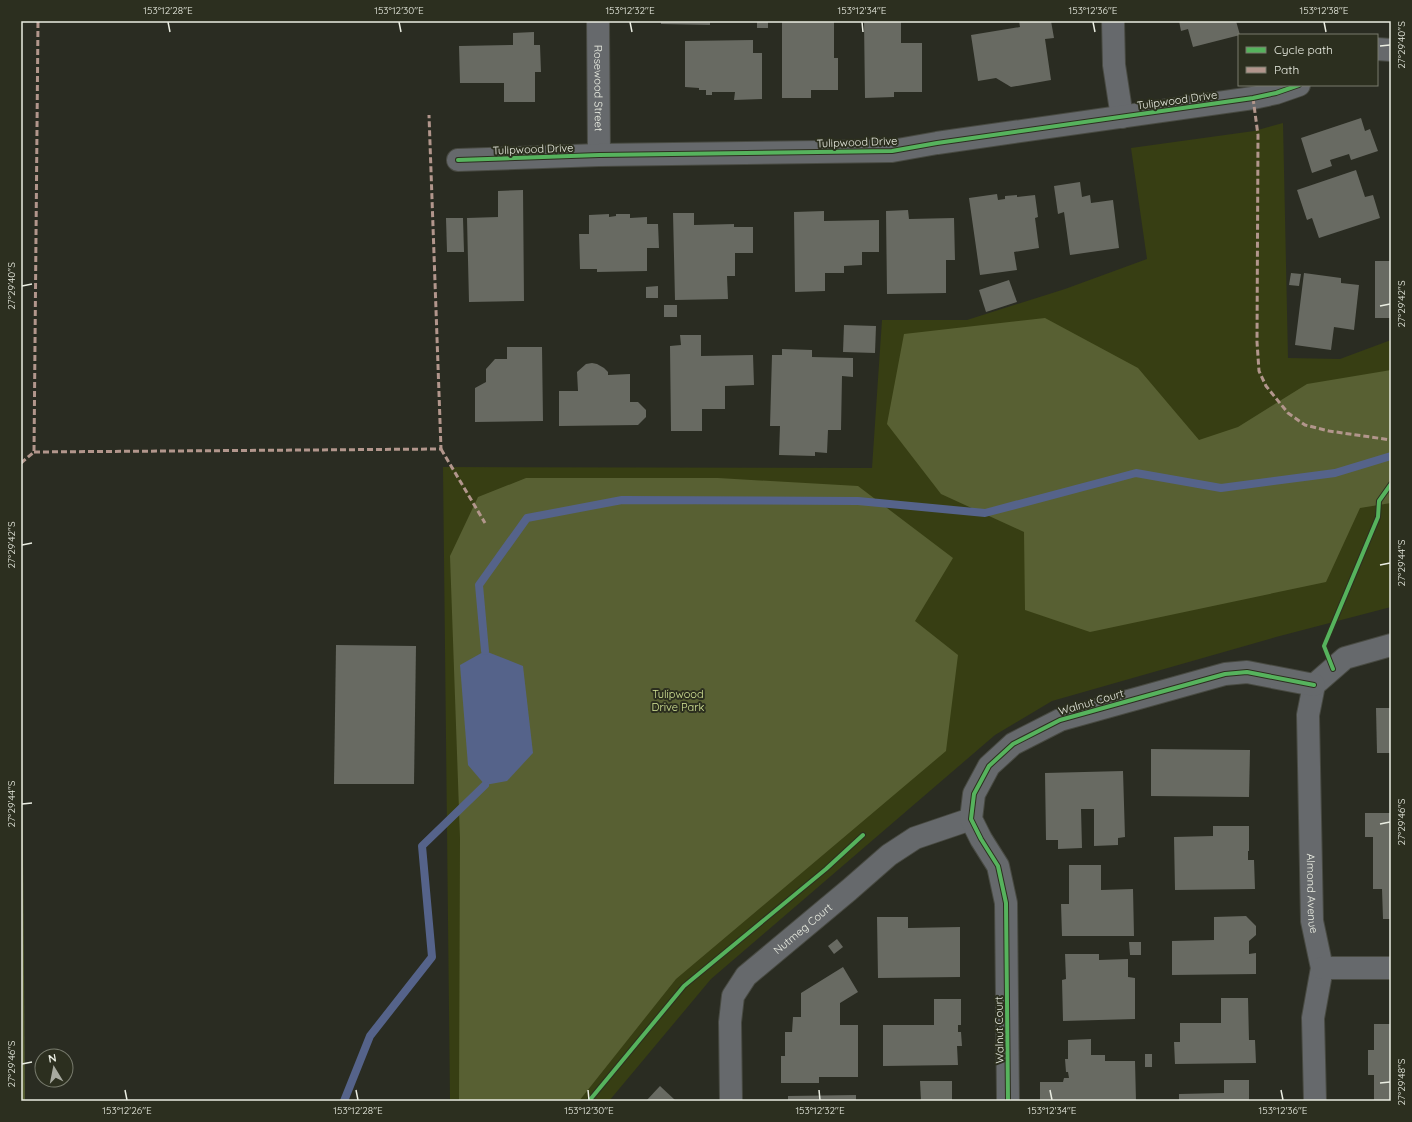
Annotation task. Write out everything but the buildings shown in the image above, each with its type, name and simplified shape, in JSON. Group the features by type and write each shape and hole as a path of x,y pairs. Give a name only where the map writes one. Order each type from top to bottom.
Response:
{"street":[{"name":"Rosewood Street","path":"598,21 598,155"},
{"path":"1113,21 1114,64 1122,117"},
{"path":"1378,49 1391,50"},
{"name":"Tulipwood Drive","path":"458,160 598,155 892,151 937,143 1253,98 1276,93 1295,86"},
{"path":"1314,685 1345,658 1391,645"},
{"name":"Walnut Court","path":"1008,1101 1006,903 998,866 981,839 971,819 974,794 989,766 1013,744 1060,720 1225,674 1247,672 1314,685"},
{"name":"Almond Avenue","path":"1314,685 1308,715 1312,921 1322,968 1313,1018 1315,1101"},
{"name":"Nutmeg Court","path":"731,1101 730,1022 733,996 746,976 889,855 915,838 971,819"},
{"path":"1322,968 1391,968"}],"green space":[{"name":"Tulipwood Drive Park","path":"1283,123 1288,358 1340,359 1391,340 1391,607 1276,637 1052,701 995,735 711,979 609,1101 450,1101 443,467 872,468 882,320 967,320 1065,289 1147,259 1131,148 1254,131"},
{"path":"1045,318 1138,368 1199,440 1238,427 1307,384 1391,370 1391,503 1360,508 1326,582 1090,632 1025,610 1024,532 941,494 887,424 904,334"},
{"path":"526,478 718,478 858,486 953,558 915,621 958,655 946,751 676,979 579,1101 459,1101 460,838 450,556 478,497"},
{"path":"21,610 25,1101 21,1101"}],"water":[{"path":"485,651 523,666 533,753 507,781 485,785 468,765 460,665"}],"waterway":[{"path":"485,651 479,585 527,518 622,500 858,501 985,513 1136,473 1221,488 1335,473 1391,456"},
{"path":"344,1101 370,1036 432,957 422,846 485,785"}],"marked path":[{"path":"21,463 34,452 38,21"},
{"path":"1253,98 1258,135 1257,342 1259,371 1266,386 1288,413 1305,425 1329,431 1391,440"},
{"path":"34,452 441,449 429,115"},
{"path":"441,449 485,523"}],"cycle path":[{"path":"458,160 599,155 892,151 937,143 1253,98 1276,93 1296,86"},
{"path":"1333,669 1324,646 1378,517 1379,501 1391,484"},
{"path":"1008,1101 1006,903 998,866 981,839 971,819 974,794 989,766 1013,744 1060,720 1225,674 1247,672 1314,685"},
{"path":"589,1101 684,986 826,869 863,835"}]}
